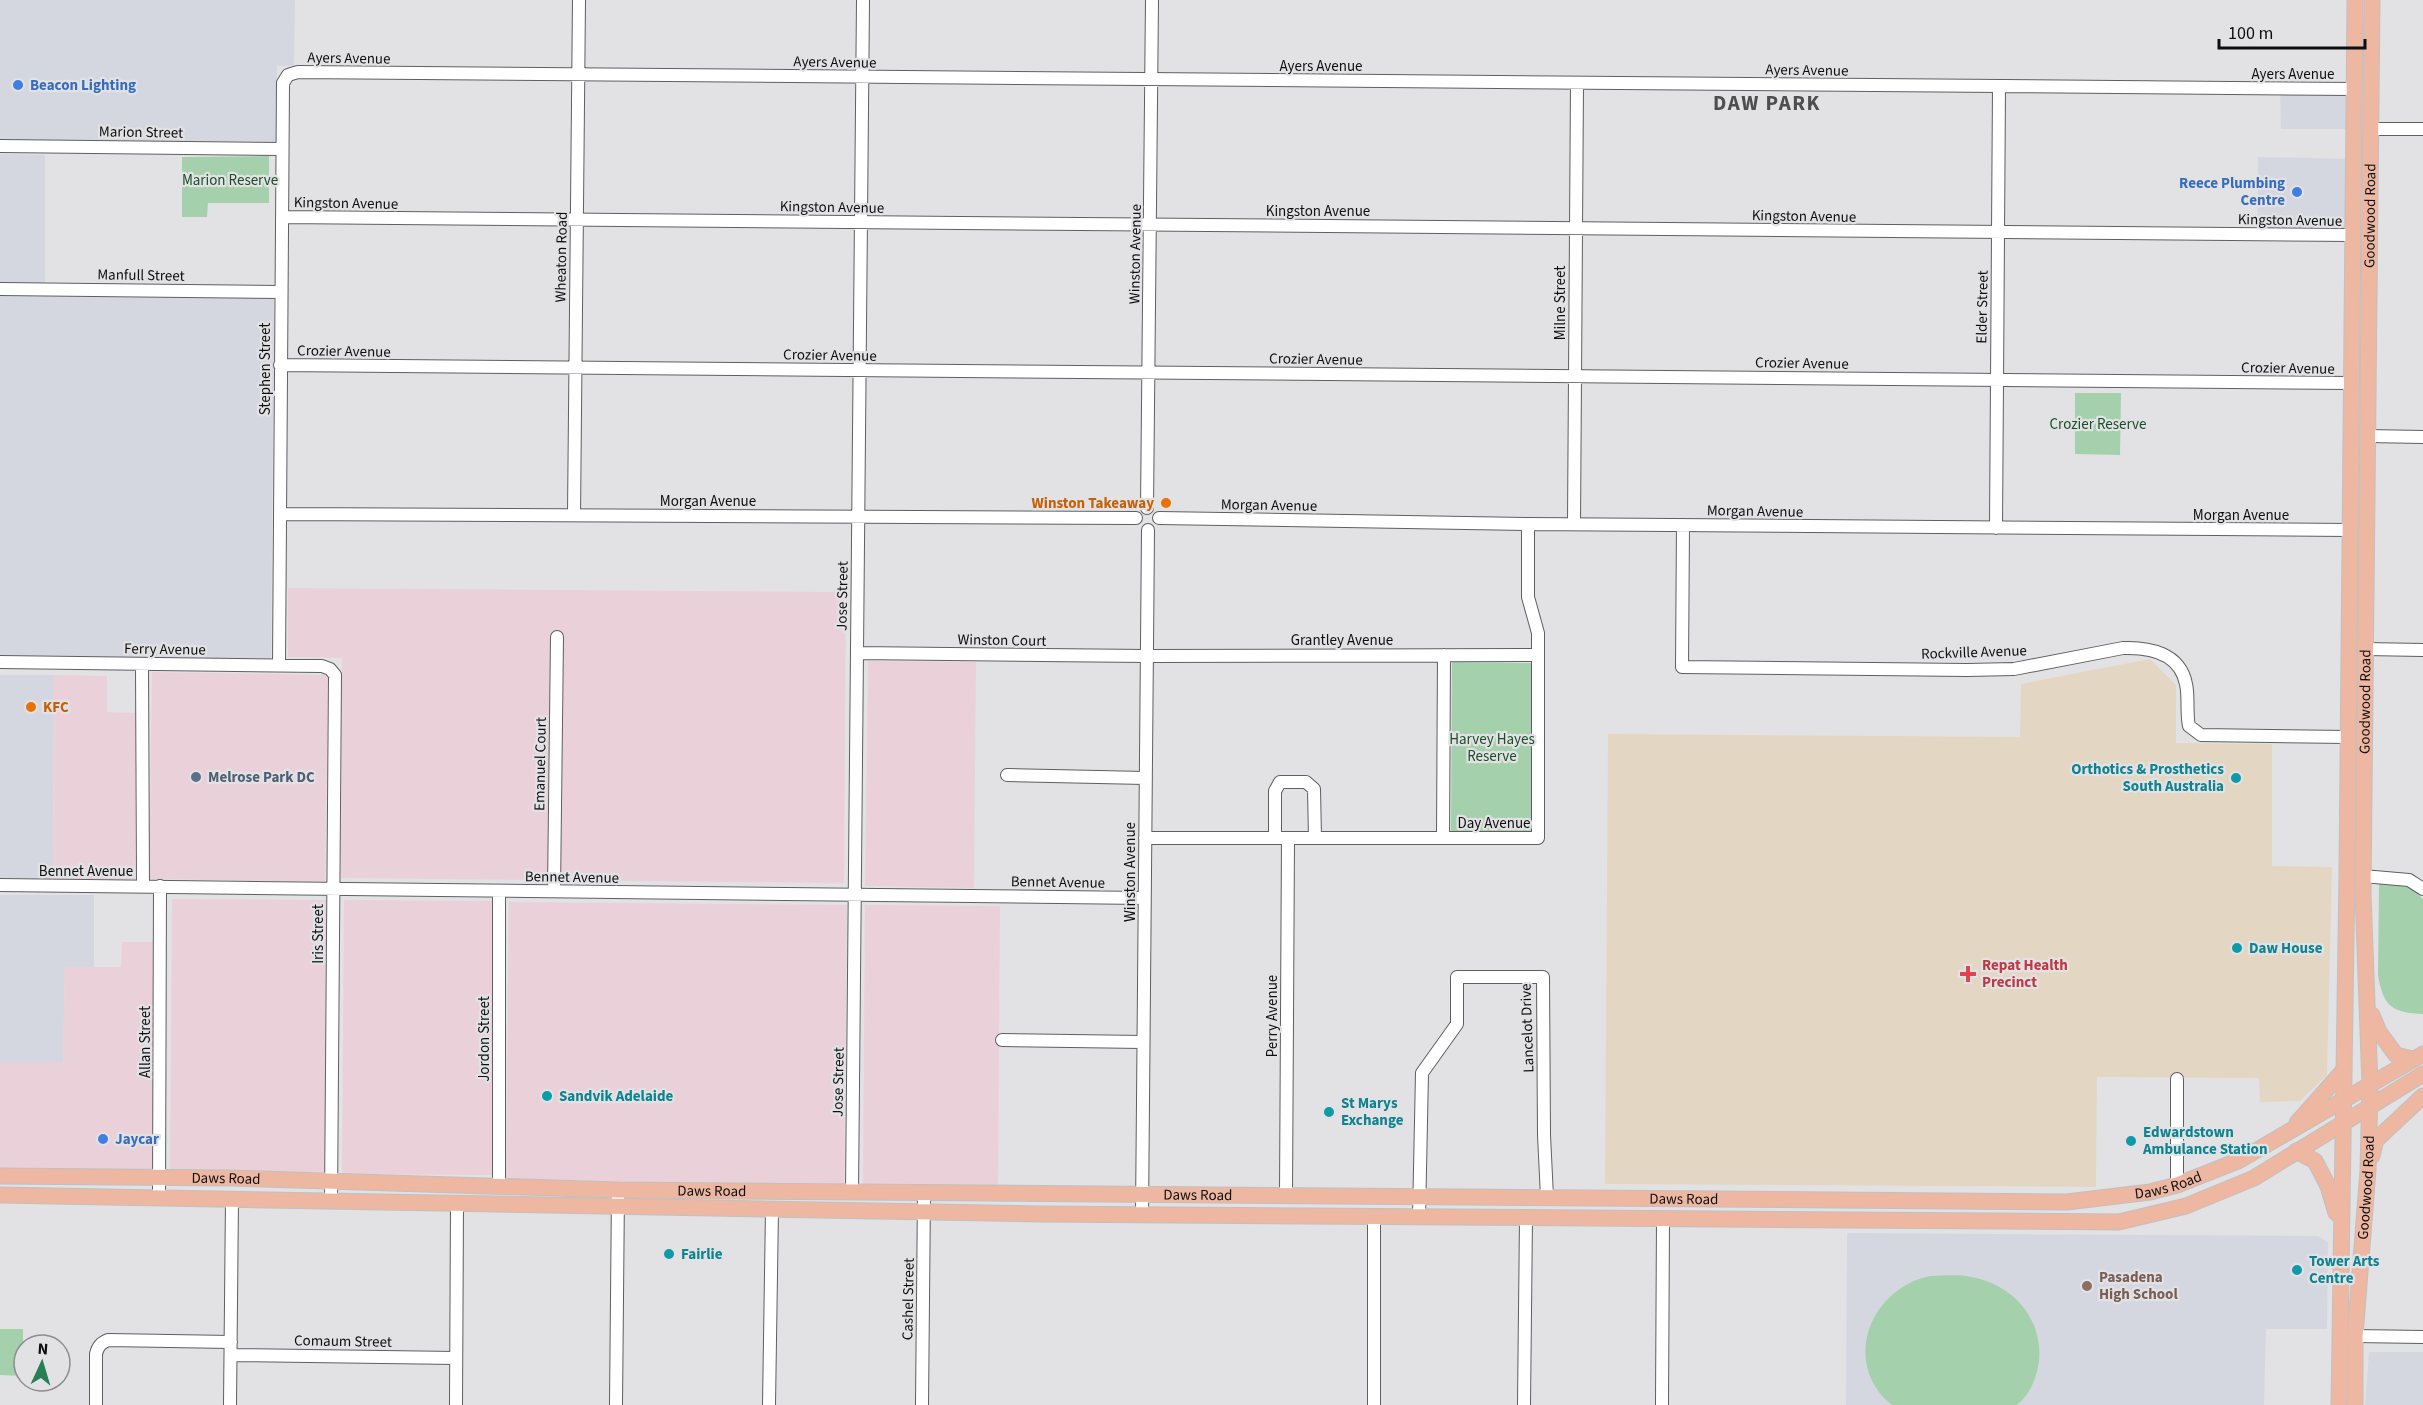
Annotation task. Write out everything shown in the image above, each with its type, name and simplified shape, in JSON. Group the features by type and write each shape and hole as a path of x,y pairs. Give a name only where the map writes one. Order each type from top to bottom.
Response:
{"main road":[{"name":"Goodwood Road","path":"2338,1405 2347,874 2355,0"},
{"name":"Goodwood Road","path":"2355,1405 2355,1336 2368,1170 2370,1086 2363,857 2372,0"},
{"path":"2369,219 2353,236 2369,252"},
{"path":"2366,548 2351,530 2367,515"},
{"path":"2364,723 2348,737 2364,754"},
{"path":"2363,857 2347,874 2363,893"},
{"path":"2368,994 2373,1018 2379,1032 2396,1055 2417,1056"},
{"name":"Daws Road","path":"0,1176 332,1180 618,1190 924,1194 1142,1193 2067,1202 2150,1192 2176,1185 2240,1160 2370,1086 2417,1056"},
{"path":"2286,1134 2343,1071"},
{"name":"Daws Road","path":"2,1195 1142,1215 2119,1222 2186,1206 2254,1178 2423,1074"},
{"path":"2368,1170 2376,1140 2423,1096"},
{"path":"2296,1151 2315,1161 2328,1186 2340,1230"},
{"path":"2150,1192 2182,1197 2186,1206"},
{"path":"1630,1198 1653,1209 1663,1220 1668,1213 1689,1199"},
{"path":"1841,1200 1852,1220"},
{"path":"1852,1220 1861,1200"},
{"path":"1926,1220 1949,1201 1954,1214 1987,1214 2024,1222"}],"street":[{"name":"Wheaton Road","path":"574,515 579,0"},
{"name":"Jose Street","path":"852,1193 862,0"},
{"name":"Winston Avenue","path":"1148,508 1152,0"},
{"name":"Ayers Avenue","path":"288,75 298,72 2355,89"},
{"name":"Stephen Street","path":"279,665 283,83 288,75"},
{"name":"Milne Street","path":"1574,524 1577,83"},
{"name":"Elder Street","path":"1996,528 1999,87"},
{"path":"2370,129 2423,129"},
{"name":"Marion Street","path":"0,146 282,149"},
{"name":"Kingston Avenue","path":"282,217 2353,236"},
{"name":"Manfull Street","path":"0,289 281,292"},
{"name":"Crozier Avenue","path":"280,365 2352,383"},
{"path":"2367,436 2423,437"},
{"path":"1148,508 1156,511 1159,518 1157,526 1148,530 1139,526 1136,518 1140,510 1148,508"},
{"name":"Morgan Avenue","path":"280,514 1136,518"},
{"name":"Morgan Avenue","path":"1159,518 1528,524 2351,530"},
{"name":"Day Avenue","path":"1145,838 1538,838 1538,633 1528,597 1528,524"},
{"name":"Rockville Avenue","path":"1683,525 1682,667 2014,669 2123,648 2142,647 2159,651 2173,660 2186,683 2189,726 2201,735 2348,737"},
{"name":"Winston Avenue","path":"1142,1215 1148,530"},
{"name":"Emanuel Court","path":"554,891 556,637"},
{"path":"2365,649 2423,650"},
{"name":"Winston Court","path":"857,653 1146,656"},
{"path":"1443,838 1444,655"},
{"name":"Grantley Avenue","path":"1146,656 1538,656"},
{"name":"Ferry Avenue","path":"0,662 279,665 322,666 330,669"},
{"path":"142,664 143,886"},
{"name":"Iris Street","path":"330,669 335,681 332,1201"},
{"path":"1007,775 1145,778"},
{"path":"1281,838 1275,791 1280,782 1306,782 1314,789 1315,838"},
{"name":"Perry Avenue","path":"1281,838 1286,1195"},
{"path":"2363,876 2409,880 2423,889"},
{"name":"Bennet Avenue","path":"0,885 1144,898"},
{"name":"Allan Street","path":"159,1198 160,886"},
{"name":"Jordon Street","path":"499,891 499,1187"},
{"name":"Lancelot Drive","path":"1419,1217 1422,1073 1457,1024 1457,977 1543,977 1544,1135 1547,1197"},
{"path":"1002,1040 1143,1042"},
{"path":"2176,1185 2177,1078"},
{"path":"616,1405 618,1190"},
{"name":"Cashel Street","path":"922,1405 924,1194"},
{"path":"230,1405 231,1199"},
{"path":"456,1405 457,1203"},
{"path":"769,1405 772,1209"},
{"path":"1374,1217 1374,1405"},
{"path":"1524,1405 1526,1218"},
{"path":"1662,1405 1663,1220"},
{"path":"2355,1336 2423,1337"},
{"name":"Comaum Street","path":"96,1405 97,1347 108,1340 456,1358"}],"shaded area":[{"path":"0,0 295,0 294,66 277,66 276,142 0,140"},
{"path":"2280,89 2355,89 2354,129 2281,129"},
{"path":"0,154 45,155 45,284 0,284"},
{"path":"2258,157 2354,159 2353,235 2257,235"},
{"path":"0,294 274,297 271,659 0,656"},
{"path":"288,588 846,592 844,883 341,878 342,658 288,657"},
{"name":"Repat Health Precinct","path":"2150,659 2176,685 2176,743 2272,744 2272,866 2332,867 2327,1075 2300,1101 2260,1102 2259,1078 2097,1077 2096,1187 1605,1184 1608,734 2020,737 2021,684"},
{"path":"868,661 976,662 974,888 865,886"},
{"path":"152,672 328,675 325,882 149,879"},
{"path":"0,675 54,675 53,879 0,878"},
{"path":"54,675 107,676 107,712 135,713 135,879 53,879"},
{"path":"0,895 94,895 94,967 65,967 63,1063 0,1062"},
{"path":"172,899 326,900 325,1172 170,1171"},
{"path":"344,900 495,901 493,1175 342,1174"},
{"path":"509,902 847,905 844,1184 506,1181"},
{"path":"865,905 1000,906 998,1187 863,1186"},
{"path":"122,942 156,942 153,1174 0,1172 0,1062 63,1062 65,967 121,967"},
{"name":"Pasadena High School","path":"1847,1233 2318,1236 2328,1242 2327,1329 2266,1329 2264,1405 1846,1405"},
{"path":"2369,1352 2423,1352 2423,1405 2365,1405"}],"green space":[{"name":"Marion Reserve","path":"269,156 269,203 208,203 207,217 182,217 182,157"},
{"name":"Crozier Reserve","path":"2075,393 2121,393 2120,455 2075,454"},
{"name":"Harvey Hayes Reserve","path":"1452,662 1533,663 1532,832 1451,832"},
{"path":"2379,884 2408,885 2423,899 2423,1014 2404,1012 2391,1006 2386,1001 2380,986 2378,975"},
{"path":"1930,1276 1961,1276 1986,1281 2000,1287 2022,1306 2036,1331 2039,1361 2032,1385 2017,1405 1892,1405 1878,1391 1870,1375 1866,1358 1866,1341 1871,1324 1892,1295 1910,1283"},
{"path":"0,1329 23,1329 23,1333 12,1333 12,1376 0,1375"}],"place":[{"name":"Beacon Lighting","path":"18,85"},
{"name":"Reece Plumbing Centre","path":"2297,192"},
{"name":"Winston Takeaway","path":"1166,503"},
{"name":"KFC","path":"31,707"},
{"name":"Melrose Park DC","path":"196,777"},
{"name":"Orthotics & Prosthetics South Australia","path":"2236,778"},
{"name":"Daw House","path":"2237,948"},
{"name":"Repat Health Precinct","path":"1968,974"},
{"name":"Sandvik Adelaide","path":"547,1096"},
{"name":"St Marys Exchange","path":"1329,1112"},
{"name":"Jaycar","path":"103,1139"},
{"name":"Edwardstown Ambulance Station","path":"2131,1141"},
{"name":"Fairlie","path":"669,1254"},
{"name":"Tower Arts Centre","path":"2297,1270"},
{"name":"Pasadena High School","path":"2087,1286"}],"district":[{"name":"DAW PARK","path":"1767,103"}]}
